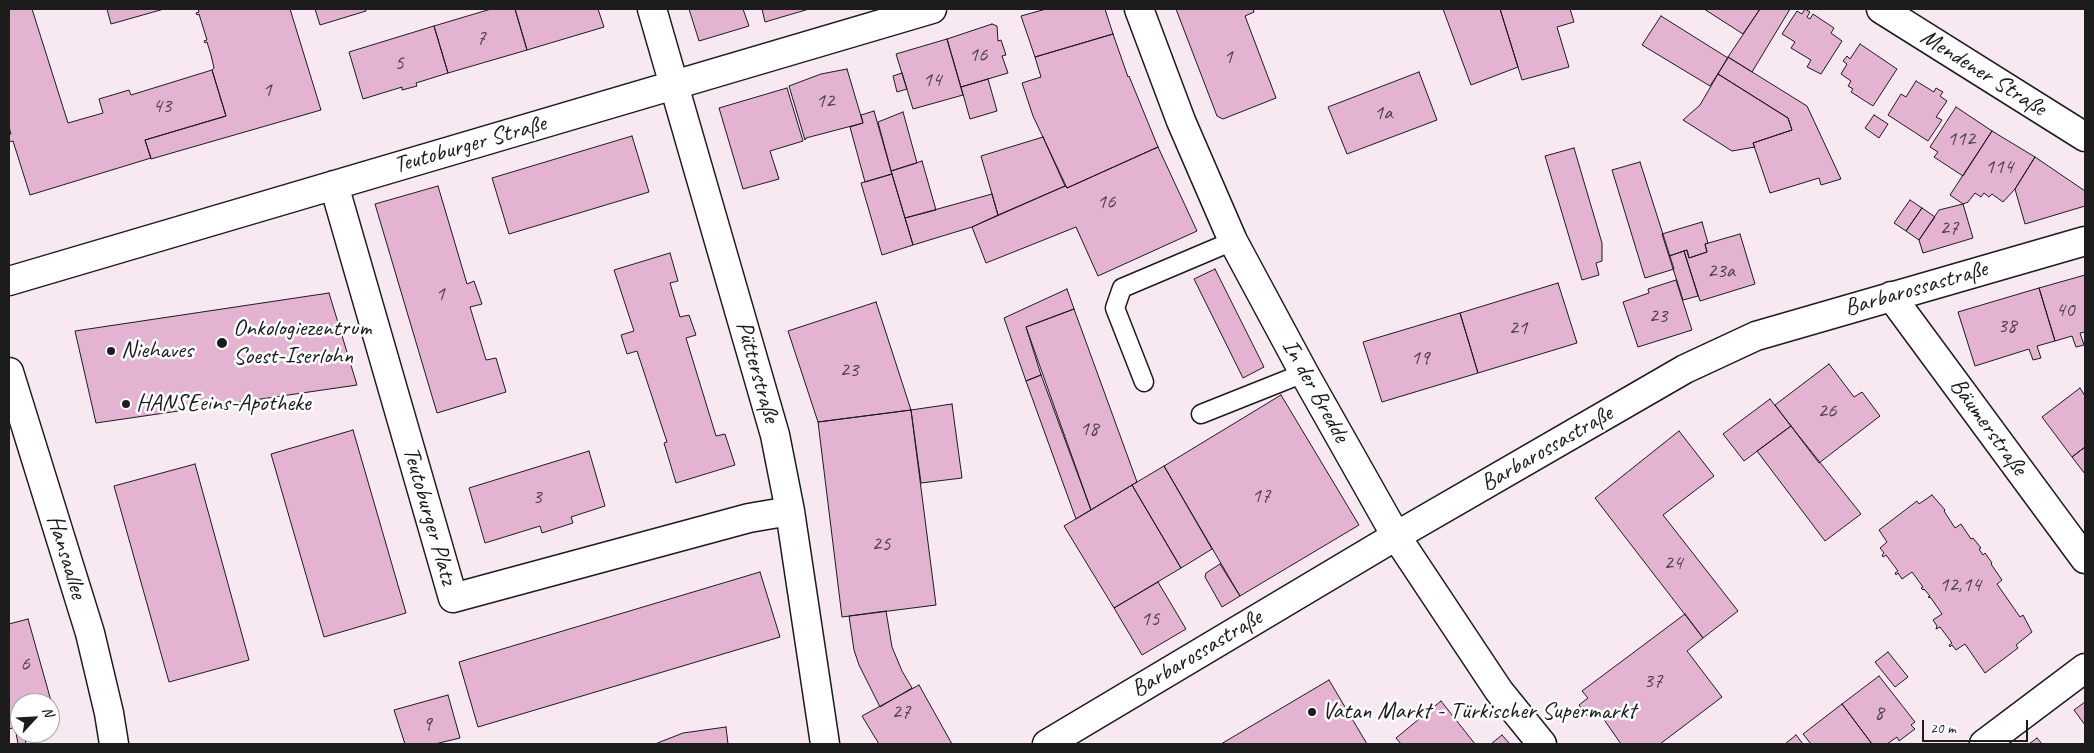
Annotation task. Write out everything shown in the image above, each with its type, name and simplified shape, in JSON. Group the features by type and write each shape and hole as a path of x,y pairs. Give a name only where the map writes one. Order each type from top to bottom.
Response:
{"street":[{"name":"Pütterstraße","path":"652,9 775,435 790,512 825,744"},
{"name":"Teutoburger Straße","path":"9,281 932,9"},
{"name":"In der Bredde","path":"1138,9 1181,121 1233,241 1304,373 1396,536 1498,691 1542,744"},
{"name":"Mendener Straße","path":"1881,9 2085,138"},
{"name":"Teutoburger Platz","path":"334,185 453,598 749,518 790,512"},
{"name":"Barbarossastraße","path":"1047,744 1396,536 1686,369 1756,336 2085,241"},
{"name":"Bäumerstraße","path":"1891,296 2085,559"},
{"name":"Hansaallee","path":"9,372 90,633 110,714 114,744"},
{"path":"1984,744 2085,668"}],"lane":[{"path":"1144,382 1115,308 1122,288 1233,241"},
{"path":"1201,414 1304,373"}],"building":[{"path":"9,9 32,9 68,123 103,113 99,99 129,90 131,95 212,70 226,116 145,140 151,158 30,195 13,141 9,142 9,134 11,134 9,127"},
{"path":"107,9 164,9 111,24"},
{"path":"198,9 290,9 321,110 151,159 145,140 226,116 212,70 214,68 211,55 207,42 205,43 204,41 207,40 199,14 197,15 196,13 199,12"},
{"path":"315,9 365,9 366,11 320,25"},
{"path":"491,9 515,9 527,50 448,73 434,26"},
{"path":"515,9 598,9 604,27 527,50"},
{"path":"689,9 743,9 749,26 699,41"},
{"path":"762,9 809,9 765,22"},
{"path":"1046,9 1105,9 1113,34 1035,57 1021,16"},
{"path":"1176,9 1253,9 1254,12 1245,16 1276,98 1223,119 1217,116"},
{"path":"1443,9 1500,9 1518,67 1471,85"},
{"path":"1500,9 1570,9 1574,22 1557,27 1569,67 1522,80"},
{"path":"1704,9 1760,9 1743,34"},
{"path":"1760,9 1790,9 1752,72 1728,57"},
{"path":"1805,9 1810,12 1807,17 1810,19 1813,14 1834,28 1831,33 1842,41 1821,74 1807,67 1811,60 1791,48 1795,42 1782,34 1797,11 1802,14"},
{"path":"1661,16 1728,58 1710,86 1642,45"},
{"path":"992,24 997,26 998,41 1001,40 1006,55 1002,56 1008,73 961,87 947,39"},
{"path":"434,26 448,73 416,83 417,86 402,90 402,87 363,99 349,52"},
{"path":"1113,34 1128,77 1158,147 1067,188 1033,116 1022,83 1041,77 1035,57"},
{"path":"947,39 963,95 913,109 896,54"},
{"path":"1860,44 1897,69 1873,106 1851,92 1853,89 1848,86 1851,81 1841,74 1847,64 1843,61 1847,56 1850,59"},
{"path":"1728,57 1807,106 1841,179 1821,185 1819,178 1770,193 1753,143 1792,130 1788,118 1718,74"},
{"path":"847,69 863,123 806,138 805,140 789,86 821,74"},
{"path":"1419,72 1437,120 1347,154 1328,107"},
{"path":"902,73 907,89 897,92 893,76"},
{"path":"1718,74 1788,118 1792,130 1753,143 1755,147 1732,151 1683,120 1700,105"},
{"path":"988,79 997,111 970,119 961,87"},
{"path":"1916,81 1934,92 1936,88 1943,92 1940,96 1947,101 1936,117 1942,120 1928,141 1888,115 1901,94 1906,97"},
{"path":"787,88 803,141 770,151 779,179 743,189 719,108"},
{"path":"1956,107 1992,131 1963,176 1934,157 1938,152 1930,147"},
{"path":"874,111 892,174 865,182 850,127 863,123 861,115"},
{"path":"903,112 917,163 891,171 878,122"},
{"path":"1874,115 1888,124 1879,138 1865,128"},
{"path":"1992,131 2035,157 2015,189 2003,202 1992,194 1989,197 1984,193 1981,197 1975,193 1968,202 1963,204 1950,195"},
{"path":"632,136 649,192 509,234 492,178"},
{"path":"1043,137 1065,186 998,215 981,156"},
{"path":"1158,147 1197,231 1098,276 1076,227 986,263 972,227 1065,186 1067,188"},
{"path":"1574,148 1602,243 1602,261 1596,263 1599,275 1582,280 1545,156"},
{"path":"2035,157 2085,191 2085,206 2025,224 2015,189"},
{"path":"922,161 936,210 905,218 891,171"},
{"path":"1640,162 1674,269 1645,278 1612,170"},
{"path":"892,174 913,245 882,255 861,183"},
{"path":"438,186 467,284 474,281 482,304 470,307 486,360 496,358 506,392 437,413 375,204"},
{"path":"992,194 998,215 972,227 913,245 905,218"},
{"path":"1910,200 1922,208 1906,231 1894,223"},
{"path":"1963,204 1973,238 1923,253 1919,240 1939,210"},
{"path":"1922,208 1935,217 1919,240 1906,231"},
{"path":"1702,222 1708,243 1705,244 1707,252 1689,258 1687,250 1669,256 1662,234"},
{"path":"1740,234 1755,284 1700,301 1684,251 1687,250 1689,258 1707,252 1705,244"},
{"path":"1684,251 1698,296 1683,300 1669,256"},
{"path":"670,253 678,281 670,283 680,317 689,315 696,335 686,338 716,436 725,434 735,465 676,483 664,443 667,442 637,351 627,354 621,335 634,331 614,270"},
{"path":"1215,269 1264,367 1243,378 1194,279"},
{"path":"2085,275 2085,332 2080,333 2084,345 2076,347 2072,336 2055,341 2039,288"},
{"path":"1676,280 1692,330 1638,347 1623,302 1649,293 1648,289"},
{"path":"1558,283 1577,343 1478,373 1460,313"},
{"path":"2039,288 2055,341 2037,346 2041,358 2033,360 2029,349 1975,366 1958,312"},
{"path":"1067,289 1074,309 1026,327 1041,375 1026,381 1004,318"},
{"path":"329,293 357,385 96,423 75,331"},
{"path":"876,302 911,410 818,422 788,331"},
{"path":"1074,309 1137,482 1091,510 1026,327"},
{"path":"1460,313 1478,373 1382,402 1363,342"},
{"path":"1829,364 1854,397 1862,392 1880,416 1819,463 1775,405"},
{"path":"1041,375 1091,510 1076,519 1026,381"},
{"path":"2080,388 2085,396 2085,447 2072,457 2042,417"},
{"path":"1281,395 1359,525 1240,596 1164,466"},
{"path":"1770,399 1791,426 1744,461 1723,434"},
{"path":"952,404 962,478 921,483 911,410"},
{"path":"911,410 936,605 842,617 818,422"},
{"path":"1791,426 1861,514 1825,541 1757,451"},
{"path":"353,430 406,613 324,637 271,454"},
{"path":"1679,431 1714,476 1663,515 1738,611 1703,638 1595,498"},
{"path":"2085,447 2085,474 2072,457"},
{"path":"589,451 605,506 571,517 573,523 542,533 540,526 485,543 469,488"},
{"path":"195,464 249,660 169,682 114,486"},
{"path":"1164,466 1212,549 1181,568 1132,485"},
{"path":"1132,485 1181,568 1114,608 1064,526"},
{"path":"1932,495 1945,510 1955,528 1961,524 1971,539 1973,538 1981,548 1979,549 1983,555 1985,553 2002,580 1997,584 2020,617 2023,615 2032,632 2016,645 2018,648 1985,673 1965,644 1956,650 1952,645 1950,647 1949,645 1952,643 1940,627 1936,629 1937,626 1933,620 1942,614 1931,598 1928,597 1930,596 1921,588 1923,587 1912,572 1902,579 1898,573 1896,575 1895,573 1898,571 1886,555 1883,557 1882,555 1884,553 1880,548 1887,542 1879,530 1917,501 1919,504"},
{"path":"1220,564 1240,596 1222,607 1205,577 1206,573"},
{"path":"760,572 780,637 478,727 459,662"},
{"path":"1158,582 1186,629 1142,655 1114,608"},
{"path":"886,611 892,647 902,671 912,688 880,707 859,665 854,650 849,616"},
{"path":"1685,614 1703,638 1687,651 1722,697 1660,744 1621,744 1598,711 1589,718 1579,705 1588,698 1582,691"},
{"path":"28,619 49,693 10,693 9,729 9,624"},
{"path":"1888,652 1908,677 1895,687 1875,662"},
{"path":"1879,676 1915,722 1911,725 1915,729 1899,741 1897,737 1887,744 1872,744 1842,704"},
{"name":"Vatan Markt - Türkischer Supermarkt","path":"1329,680 1367,744 1221,744"},
{"path":"919,685 952,744 879,744 862,716"},
{"path":"448,695 460,738 435,744 405,744 394,710"},
{"path":"1441,701 1475,744 1401,744 1396,738"},
{"path":"2085,702 2085,725 2074,710"},
{"path":"1842,704 1872,744 1811,744 1803,734"},
{"path":"726,727 728,744 655,744 683,733"},
{"path":"1502,735 1510,744 1491,744"},
{"path":"1796,735 1803,744 1785,744"},
{"path":"2037,738 2042,744 2029,744"}],"place":[{"name":"Onkologiezentrum Soest-Iserlohn","path":"222,343"},
{"name":"Niehaves","path":"111,351"},
{"name":"HANSEeins-Apotheke","path":"126,404"},
{"name":"Vatan Markt - Türkischer Supermarkt","path":"1312,712"}]}
